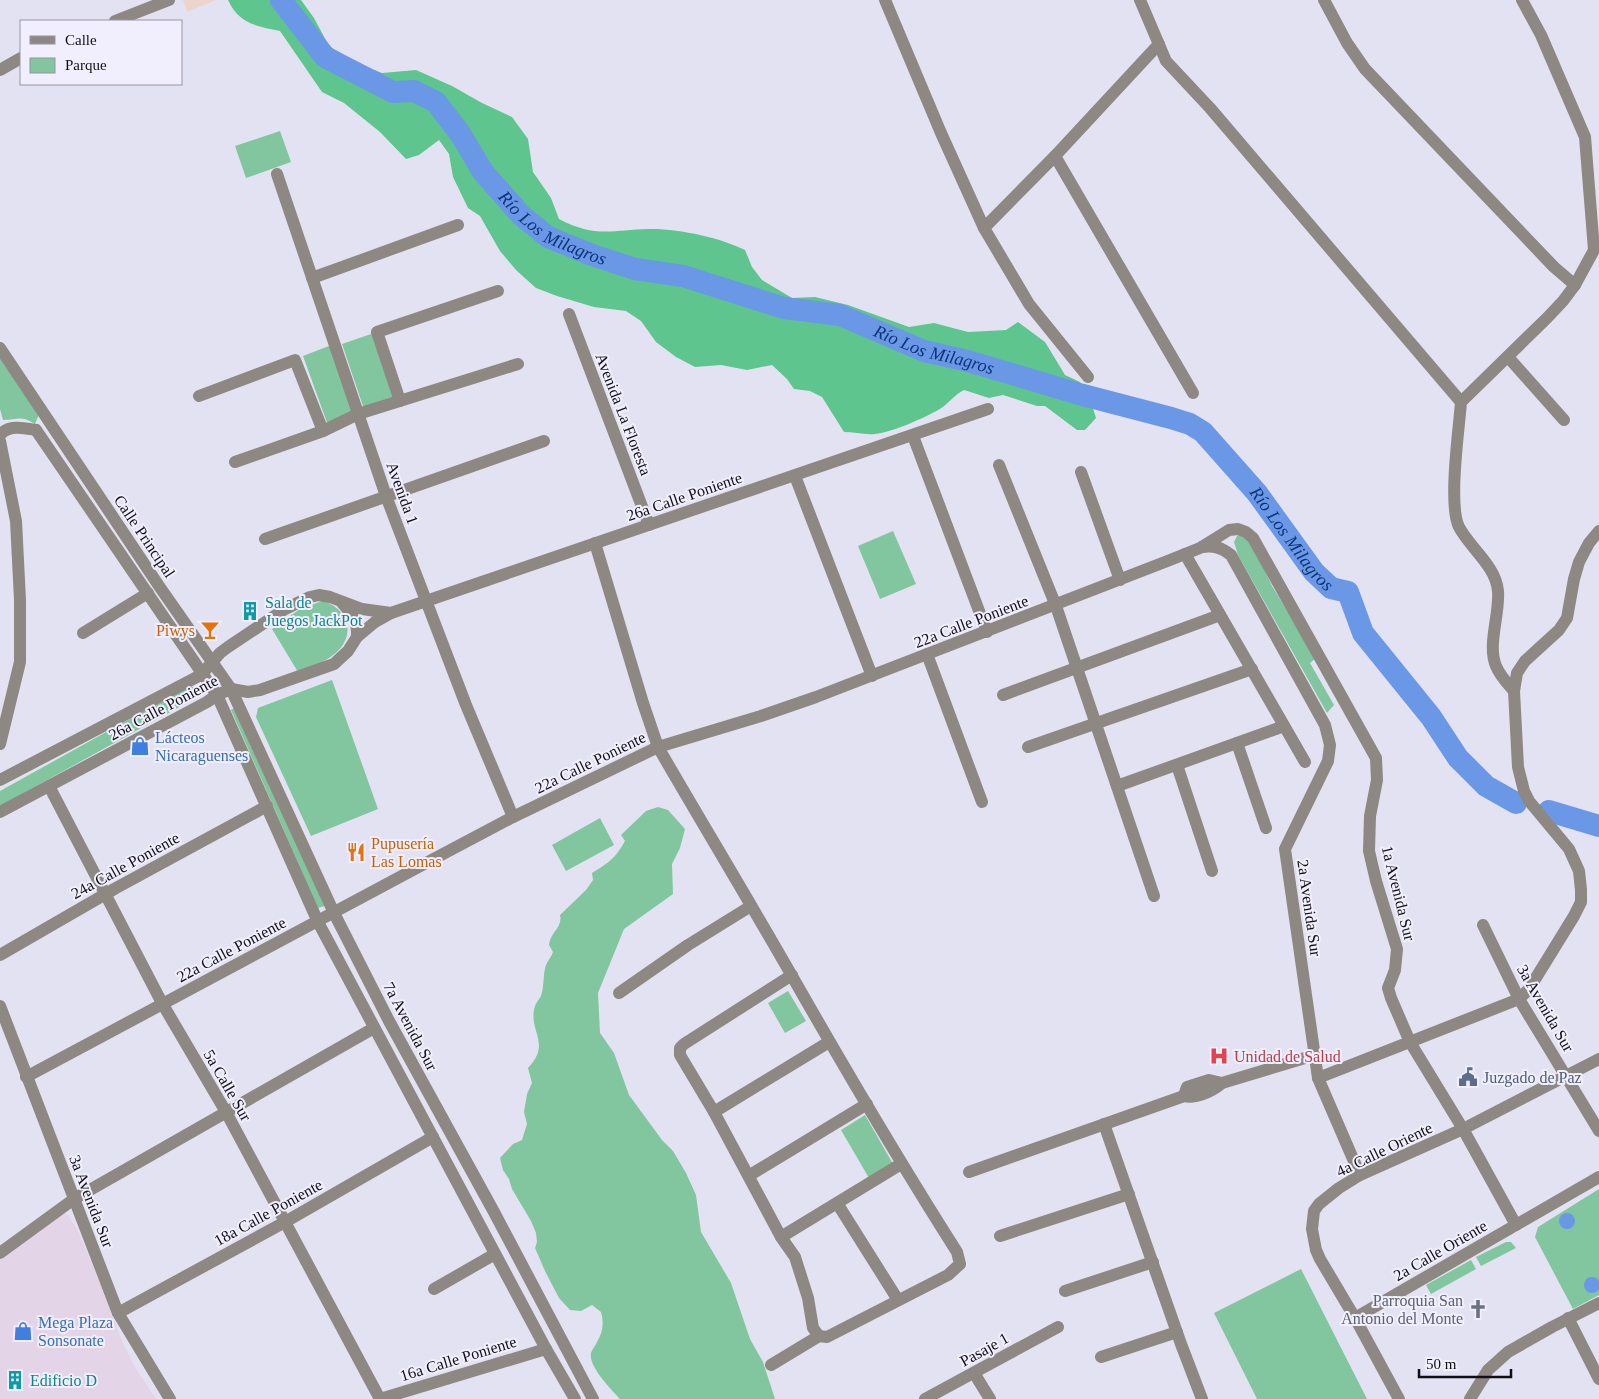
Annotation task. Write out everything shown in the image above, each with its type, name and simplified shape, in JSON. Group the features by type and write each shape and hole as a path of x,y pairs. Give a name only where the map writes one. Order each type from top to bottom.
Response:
{"street":[{"path":"118,20 169,0"},
{"path":"886,0 941,133 984,228 1029,304 1088,376"},
{"path":"1140,0 1166,61 1210,108 1461,402"},
{"path":"1324,0 1347,43 1365,69 1554,267 1574,285"},
{"path":"1514,691 1501,676 1493,654 1498,590 1492,572 1458,525 1454,477 1461,402 1563,301 1596,252 1585,137 1541,35 1522,0"},
{"path":"984,228 1055,156 1159,44"},
{"path":"0,70 20,59"},
{"path":"1055,156 1193,393"},
{"name":"Avenida 1","path":"277,174 386,496 466,705 513,817"},
{"path":"312,278 458,225"},
{"path":"400,401 376,332 498,291"},
{"name":"Avenida La Floresta","path":"569,314 649,525"},
{"name":"Calle Principal","path":"0,348 87,480 212,663"},
{"path":"1508,357 1564,420"},
{"path":"199,396 295,360 323,431"},
{"path":"235,462 323,431 358,414 518,364"},
{"name":"26a Calle Poniente","path":"0,812 207,702 216,695 231,689 248,692 260,690 334,664 348,651 357,636 391,612 988,409"},
{"path":"0,435 3,431 10,428 36,430 45,414"},
{"name":"Calle Principal","path":"36,430 202,674"},
{"path":"913,436 987,632"},
{"path":"265,539 544,440"},
{"path":"0,441 16,521 20,600 20,662 0,744"},
{"path":"999,465 1056,606 1154,896"},
{"path":"1081,472 1120,580"},
{"path":"795,476 872,676"},
{"path":"1200,548 1229,530 1238,529"},
{"path":"1231,555 1231,540 1238,529"},
{"name":"1a Avenida Sur","path":"1238,529 1246,532 1253,538 1376,758 1377,780 1370,816 1369,851 1376,881 1397,949 1395,970 1388,988 1410,1042 1463,1129 1516,1225"},
{"path":"1318,1078 1519,999 1529,989 1574,916 1581,902 1582,890 1579,871 1569,849 1529,801 1522,785 1518,767 1514,691 1517,673 1525,661 1558,630 1567,618 1579,562 1589,543 1599,531"},
{"path":"595,543 658,747 901,1164 957,1252 960,1264 948,1275 827,1337 819,1336 771,1365"},
{"path":"1200,548 1215,546 1222,548 1231,555"},
{"name":"22a Calle Poniente","path":"26,1077 513,817 658,747 761,716 816,697 1056,606 1200,548"},
{"path":"1185,554 1305,762"},
{"name":"2a Avenida Sur","path":"1231,555 1325,725 1330,745 1328,761 1285,849 1318,1078 1360,1175"},
{"path":"83,634 148,593"},
{"name":"26a Calle Poniente","path":"212,663 228,647 299,601 319,595 362,609 391,612"},
{"path":"339,600 354,617 357,636"},
{"path":"1003,695 1220,615"},
{"path":"928,654 982,802"},
{"path":"0,780 202,674 212,663"},
{"name":"7a Avenida Sur","path":"212,663 231,689 334,912 388,1021 494,1212 593,1399"},
{"path":"1028,747 1252,669"},
{"name":"7a Avenida Sur","path":"202,674 216,695 318,922 546,1349 575,1399"},
{"path":"1117,786 1284,726"},
{"path":"1237,743 1266,828"},
{"path":"1177,765 1212,870"},
{"name":"5a Calle Sur","path":"49,786 162,1004 226,1112 380,1399"},
{"name":"24a Calle Poniente","path":"0,955 267,806"},
{"path":"619,993 688,945 751,906"},
{"name":"3a Avenida Sur","path":"1483,925 1519,999 1599,1131"},
{"path":"792,975 680,1048 680,1055 750,1175 781,1236 794,1257 808,1298 813,1328 819,1336"},
{"name":"3a Avenida Sur","path":"0,1006 118,1313 170,1399"},
{"path":"0,1253 74,1198 374,1028"},
{"path":"714,1112 829,1042"},
{"path":"969,1172 1184,1096 1191,1098 1214,1090 1222,1083 1315,1055"},
{"name":"4a Calle Oriente","path":"1355,1318 1316,1250 1312,1229 1314,1211 1325,1199 1360,1175 1463,1129 1599,1059"},
{"path":"750,1175 867,1104"},
{"path":"1104,1124 1202,1399"},
{"name":"18a Calle Poniente","path":"118,1313 285,1222 433,1137"},
{"path":"781,1236 901,1164"},
{"name":"2a Calle Oriente","path":"1355,1318 1599,1178"},
{"path":"1000,1236 1129,1194"},
{"path":"837,1203 898,1300"},
{"path":"434,1289 496,1254"},
{"path":"1065,1290 1153,1262"},
{"path":"1470,1399 1488,1370 1508,1352 1599,1303"},
{"path":"1355,1318 1399,1399"},
{"path":"1568,1318 1599,1379"},
{"name":"Pasaje 1","path":"926,1399 1058,1327"},
{"path":"1101,1357 1177,1332"},
{"name":"16a Calle Poniente","path":"380,1399 546,1349"},
{"path":"974,1373 990,1399"}],"shaded area":[{"path":"183,0 216,0 187,12"},
{"path":"67,1214 77,1229 121,1339 136,1369 156,1399 0,1399 0,1258 61,1215"}],"green space":[{"path":"228,0 301,0 314,18 329,46 357,63 382,73 416,70 512,117 528,139 533,172 551,198 559,219 593,231 660,229 712,238 745,250 752,267 762,280 792,298 815,297 848,305 909,327 934,323 968,332 1006,330 1018,322 1045,342 1065,375 1080,382 1087,390 1096,418 1085,430 1077,430 1045,406 1037,406 1003,395 989,398 964,390 940,409 899,428 875,434 844,432 822,397 810,391 794,389 787,379 772,365 747,370 721,365 695,367 676,357 656,342 641,321 626,311 594,307 536,288 516,270 500,251 480,216 468,208 453,177 449,154 439,140 419,155 406,159 380,132 344,103 322,92 280,31 249,23 237,14"},
{"path":"280,131 291,162 246,178 235,146"},
{"path":"377,332 400,401 365,412 342,344"},
{"path":"334,344 358,414 329,428 303,356"},
{"path":"0,354 40,412 35,424 22,419 3,420 0,409"},
{"path":"893,531 916,584 880,599 858,546"},
{"path":"1240,535 1252,543 1272,586 1316,658 1310,663 1334,705 1327,713 1238,555 1234,542 1237,536"},
{"path":"322,601 334,606 344,616 347,625 347,635 344,643 334,655 298,672 272,629 300,609"},
{"path":"332,680 378,809 311,836 256,717 258,708"},
{"path":"189,686 193,687 195,693 192,700 0,806 0,791"},
{"path":"232,709 235,709 325,906 318,908"},
{"path":"658,807 668,810 685,829 680,848 672,864 673,894 624,929 598,993 600,1033 614,1053 629,1095 662,1140 673,1151 686,1173 696,1195 701,1232 731,1283 750,1339 763,1362 775,1399 620,1399 596,1371 591,1358 591,1353 602,1331 601,1312 592,1305 581,1311 570,1310 559,1298 535,1248 537,1242 536,1233 531,1221 512,1189 509,1179 503,1170 500,1158 513,1144 522,1140 527,1124 524,1112 527,1094 532,1083 528,1068 535,1060 539,1045 534,1010 542,993 544,972 553,952 549,945 560,923 560,915 586,890 593,880 592,873 607,863 618,852 625,841 621,835 646,811"},
{"path":"600,818 614,845 566,871 552,845"},
{"path":"788,991 806,1021 785,1033 768,1003"},
{"path":"865,1115 893,1164 869,1178 841,1130"},
{"path":"1599,1189 1599,1295 1573,1309 1535,1237 1538,1227"},
{"path":"1506,1242 1511,1242 1516,1248 1481,1266 1476,1257"},
{"path":"1471,1260 1476,1269 1431,1294 1426,1285"},
{"path":"1301,1269 1367,1399 1257,1399 1214,1313"}],"water":[{"path":"1567,1213 1573,1215 1575,1221 1573,1227 1567,1229 1561,1227 1559,1221 1561,1215"},
{"path":"1592,1277 1598,1279 1600,1285 1598,1291 1592,1293 1586,1291 1584,1285 1586,1279"}],"waterway":[{"name":"Río Los Milagros","path":"281,0 325,57 393,92 414,91 436,102 461,135 483,172 521,215 548,237 592,255 635,269 683,276 784,308 840,315 924,351 968,361 1079,394 1171,418 1190,424 1203,432 1257,493 1314,572 1331,588 1348,592 1363,633 1431,717 1458,758 1486,786 1516,803"},
{"name":"Río Los Milagros","path":"1549,811 1599,826"}],"place":[{"name":"Sala de Juegos JackPot","path":"250,611"},
{"name":"Piwys","path":"210,630"},
{"name":"Lácteos Nicaraguenses","path":"140,746"},
{"name":"Pupusería Las Lomas","path":"356,852"},
{"name":"Unidad de Salud","path":"1219,1056"},
{"name":"Juzgado de Paz","path":"1468,1077"},
{"name":"Parroquia San Antonio del Monte","path":"1478,1309"},
{"name":"Mega Plaza Sonsonate","path":"23,1331"},
{"name":"Edificio D","path":"15,1380"}]}
